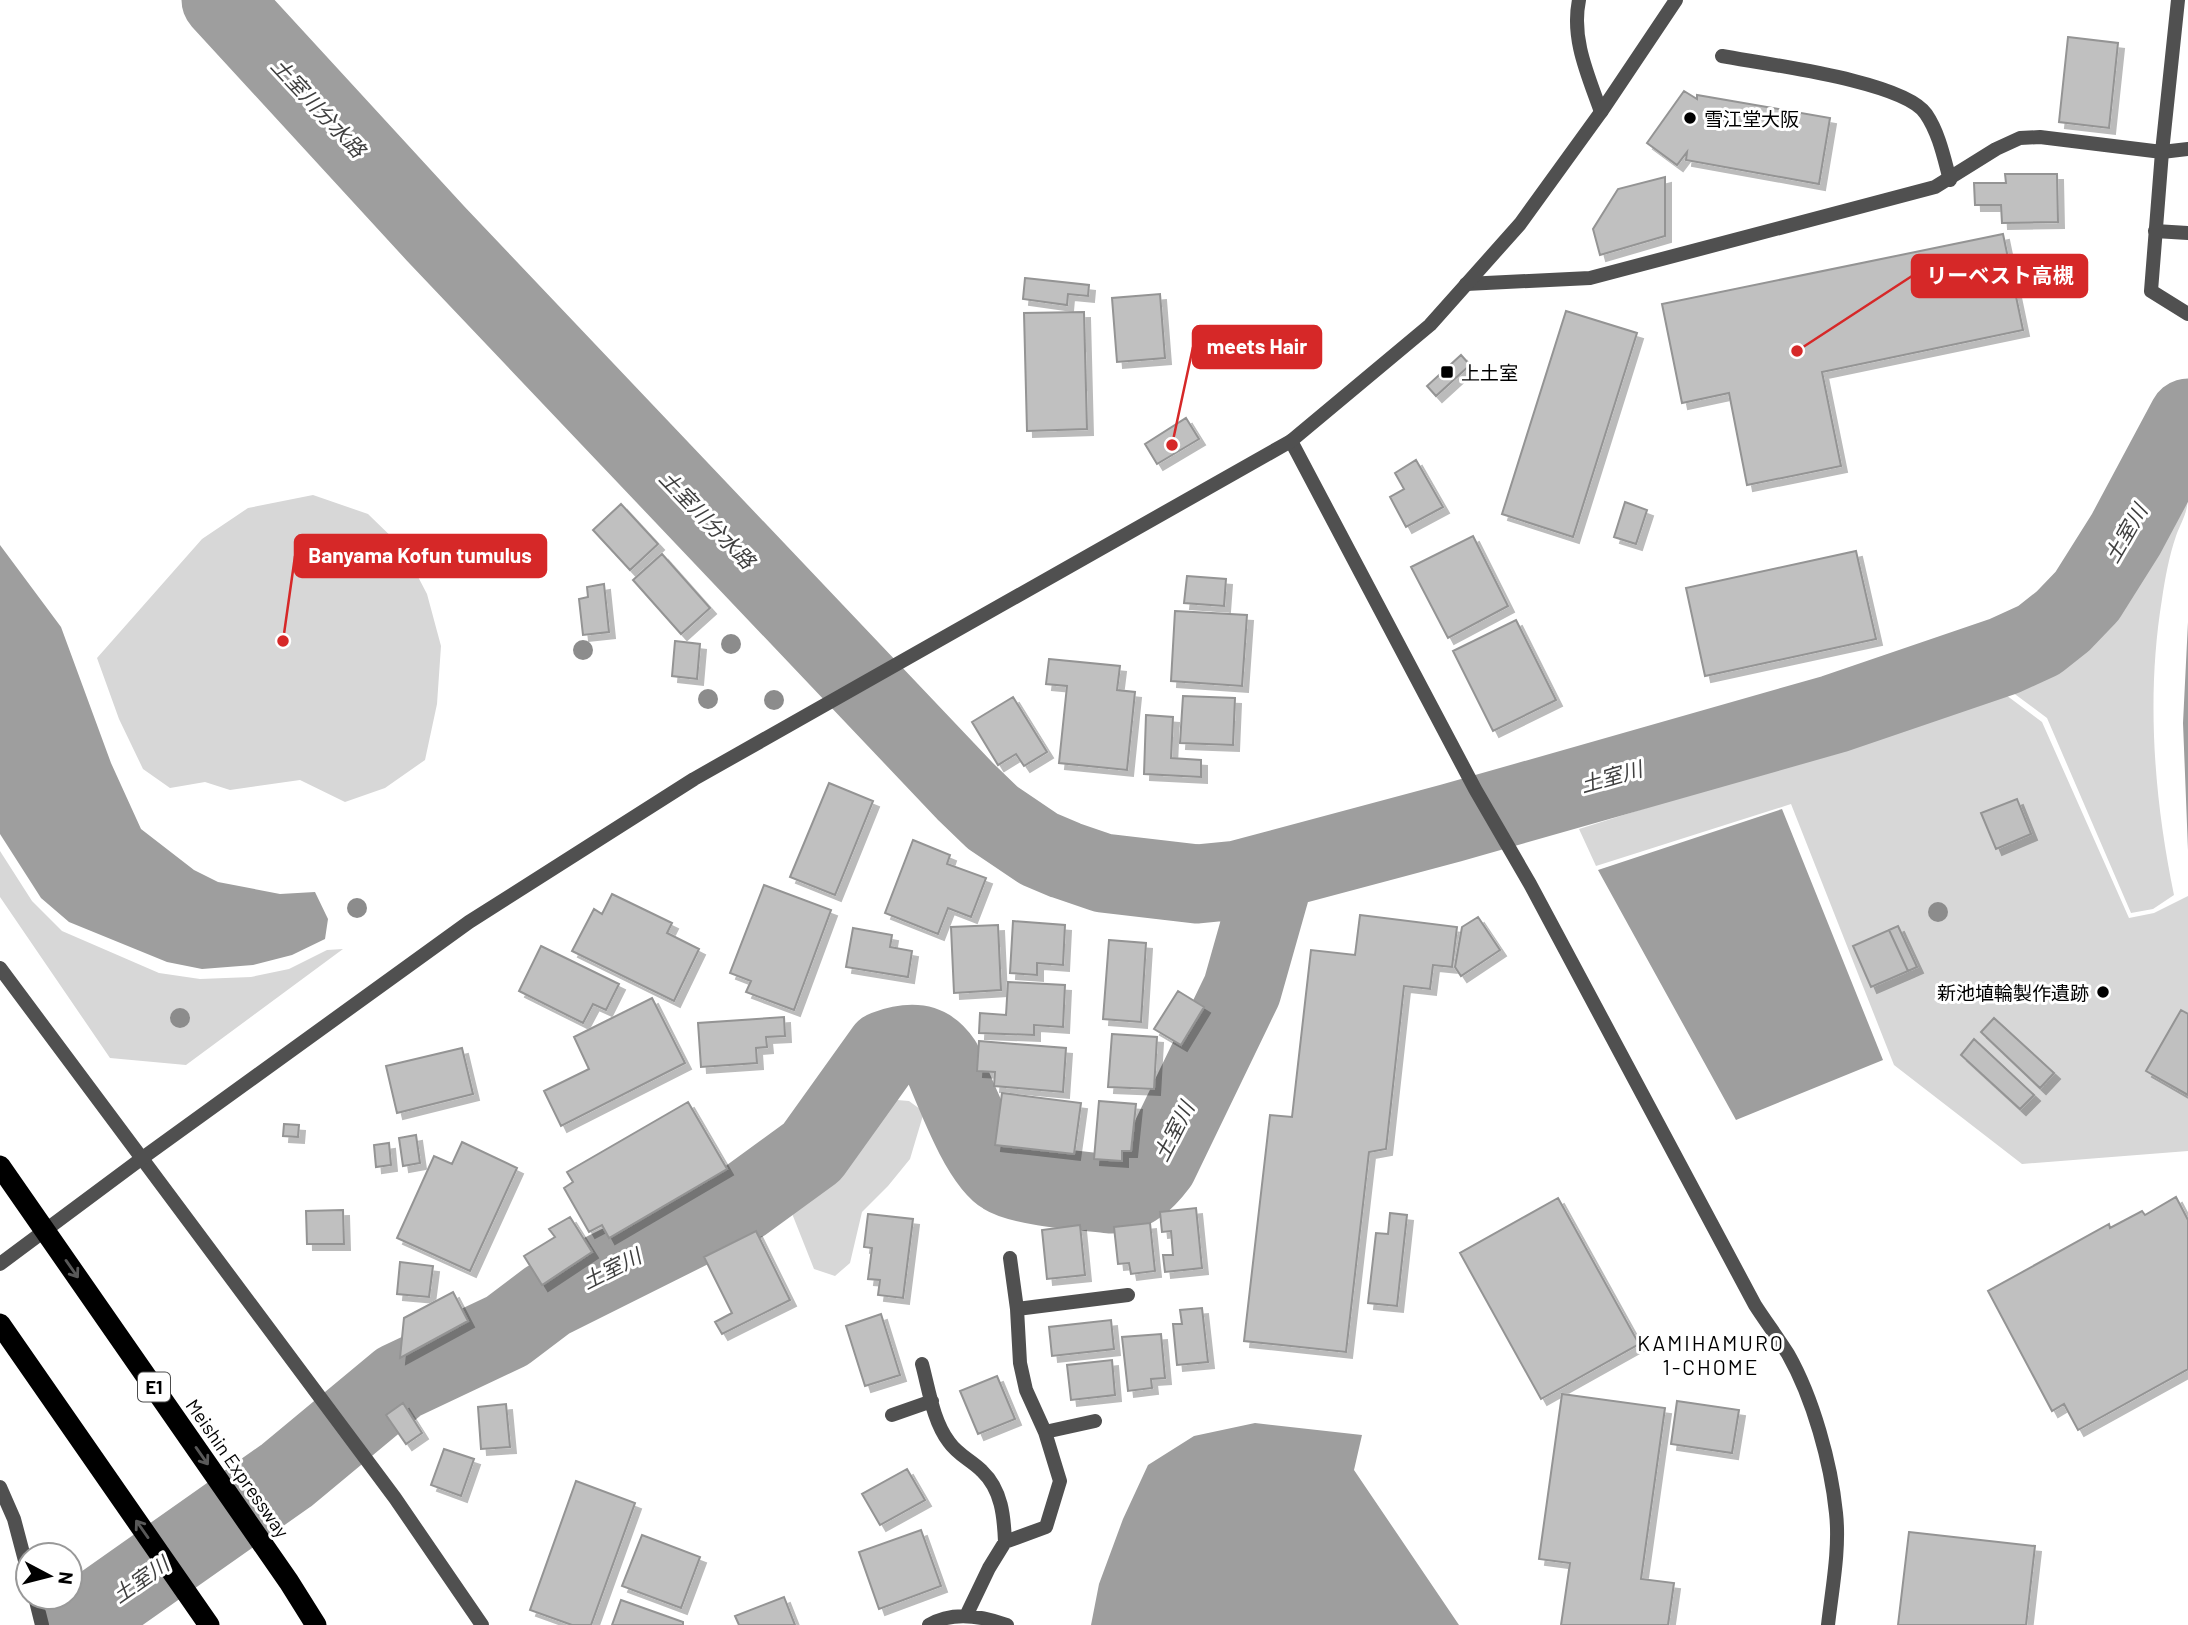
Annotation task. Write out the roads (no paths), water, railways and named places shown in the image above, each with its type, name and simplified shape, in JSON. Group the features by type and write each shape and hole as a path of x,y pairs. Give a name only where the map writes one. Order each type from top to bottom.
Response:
{"highway":[{"name":"Meishin Expressway","path":"0,1166 289,1582 316,1625"},
{"path":"0,1324 209,1625"}],"street":[{"path":"1579,0 1576,25 1579,45 1601,112"},
{"path":"0,1264 469,922 694,779 1291,441 1430,325 1520,223 1601,112 1676,0"},
{"path":"2178,0 2151,291 2188,314"},
{"path":"1722,56 1845,79 1910,99 1926,113 1941,146 1950,180"},
{"path":"1466,284 1590,278 1935,187 1996,149 2020,138 2040,137 2162,152 2188,149"},
{"path":"2155,231 2188,233"},
{"path":"1291,441 1475,789 1530,884 1755,1305 1789,1356 1811,1408 1828,1459 1836,1515 1834,1576 1828,1625"},
{"path":"0,968 395,1498 482,1625"},
{"path":"1005,1542 1046,1527 1060,1481 1045,1432 1026,1390 1018,1350 1017,1309 1010,1258"},
{"path":"1017,1309 1128,1295"},
{"path":"922,1364 941,1429 958,1453 984,1472 998,1495 1004,1516 1005,1542 989,1567 966,1616"},
{"path":"892,1415 932,1401"},
{"path":"1045,1432 1095,1421"},
{"path":"0,1487 14,1519 20,1541"},
{"path":"929,1625 937,1620 966,1616 1007,1625"}],"waterway":[{"name":"土室川分水路","path":"221,0 436,234 966,792 993,818 1039,849 1103,873 1197,884 1238,880 1451,823 1834,714 2004,656 2039,640 2063,621 2087,596 2126,534 2188,418"},
{"name":"土室川","path":"84,1618 287,1475 399,1382 507,1331 548,1300 742,1203 812,1152 885,1050 909,1044 923,1046 936,1055 942,1062 977,1140 995,1167 1004,1175 1025,1183 1111,1194 1126,1192 1138,1185 1158,1164 1242,990 1276,870"}],"place":[{"name":"雪江堂大阪","path":"1690,118"},
{"name":"リーベスト高槻","path":"1797,351"},
{"name":"上土室","path":"1447,372"},
{"name":"meets Hair","path":"1172,445"},
{"name":"Banyama Kofun tumulus","path":"283,641"},
{"name":"新池埴輪製作遺跡","path":"2103,992"}],"district":[{"name":"KAMIHAMURO 1-CHOME","path":"1711,1354"}]}
